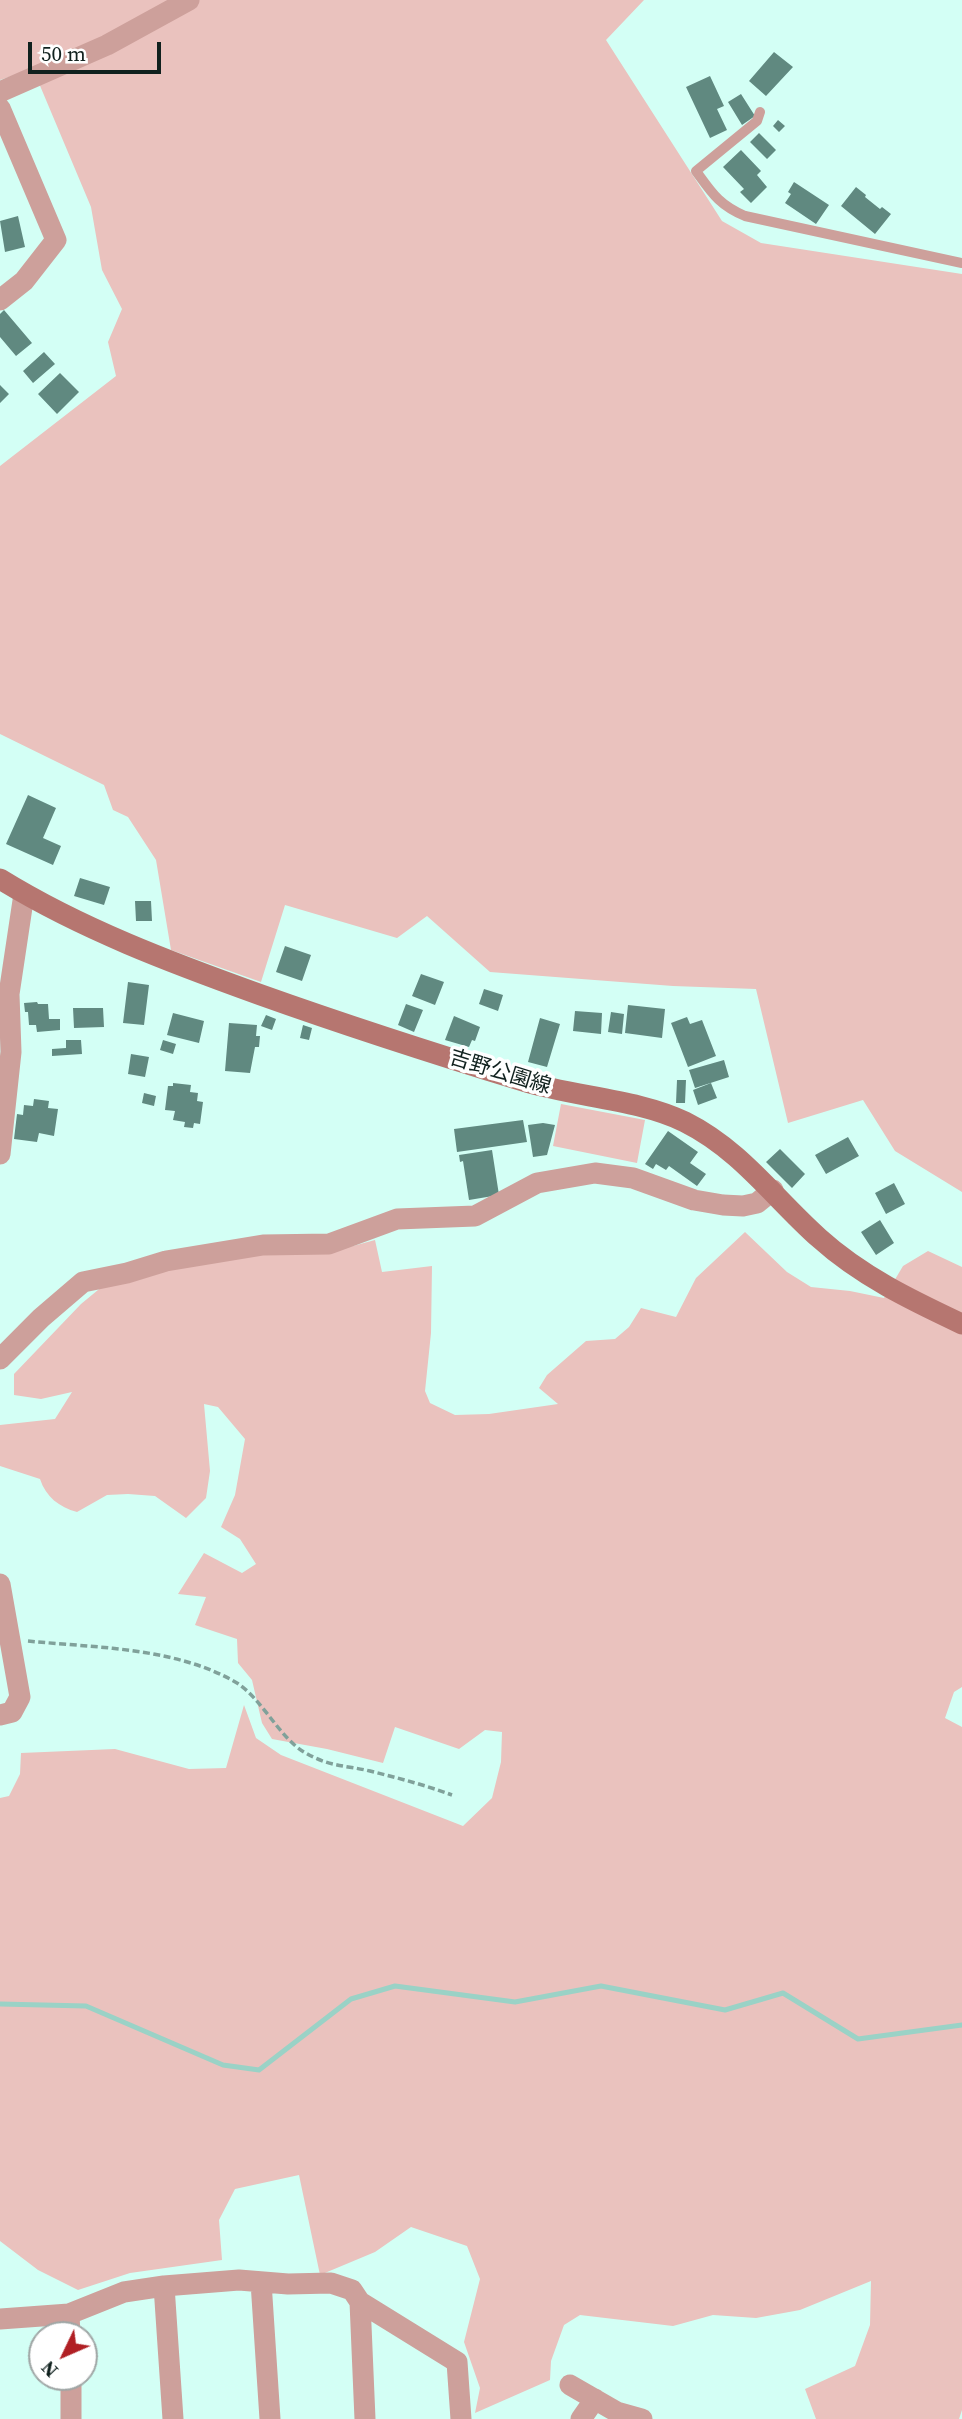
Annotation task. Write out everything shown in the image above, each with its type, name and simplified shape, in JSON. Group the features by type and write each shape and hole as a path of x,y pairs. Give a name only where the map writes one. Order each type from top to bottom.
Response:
{"main road":[{"name":"吉野公園線","path":"0,879 24,894 125,943 387,1040 549,1089 663,1113 706,1135 733,1153 819,1238 862,1272 901,1296 962,1324"}],"street":[{"path":"0,92 107,45 189,0"},
{"path":"0,108 57,240 24,281 0,300"},
{"path":"0,1154 4,1073 11,1052 4,994 24,894"},
{"path":"0,1359 40,1318 83,1282 166,1261 263,1245 329,1244 397,1219 475,1216 537,1182 595,1173 633,1178 694,1200 723,1205 743,1206 757,1203 773,1190"},
{"path":"0,1584 20,1697 12,1712 0,1715"},
{"path":"0,2319 69,2314 124,2292 164,2286 239,2280 341,2285 352,2290 360,2302 457,2362 461,2419"},
{"path":"261,2282 270,2419"},
{"path":"164,2286 173,2419"},
{"path":"360,2302 365,2419"},
{"path":"69,2314 69,2321"},
{"path":"570,2385 617,2412 642,2419"},
{"path":"71,2391 71,2419"},
{"path":"581,2419 595,2399"}],"lane":[{"path":"760,112 757,121 696,171 716,199 745,216 962,263"}],"path":[{"path":"9,1639 158,1655 204,1667 239,1685 302,1751 335,1767 358,1769 416,1782 452,1795"}],"shaded area":[{"path":"0,0 644,0 606,40 722,221 761,243 962,274 962,1192 895,1151 863,1100 788,1123 756,989 673,986 490,972 427,916 397,938 285,905 261,982 171,950 156,860 128,817 113,810 104,785 0,734 0,466 116,376 108,342 122,309 102,270 91,207 33,69 0,80"},
{"path":"561,1104 645,1120 637,1163 553,1146"},
{"path":"745,1232 787,1272 811,1287 884,1298 903,1266 928,1251 962,1267 962,1687 954,1692 945,1718 962,1727 962,2410 959,2419 816,2419 805,2389 855,2366 870,2325 871,2281 800,2310 756,2318 713,2315 673,2326 580,2315 564,2325 551,2361 550,2380 475,2413 480,2388 464,2342 480,2279 467,2246 411,2227 375,2252 320,2275 299,2175 235,2189 219,2220 222,2260 130,2273 78,2290 38,2270 0,2241 0,1798 9,1796 20,1774 21,1753 115,1749 189,1769 226,1768 244,1705 256,1738 281,1755 463,1826 492,1798 501,1762 502,1732 485,1730 459,1749 395,1727 383,1763 272,1739 262,1723 252,1680 238,1663 237,1639 195,1625 206,1597 178,1594 204,1553 242,1573 256,1564 240,1539 221,1527 235,1495 245,1439 218,1407 204,1404 210,1471 206,1498 186,1518 155,1496 128,1494 107,1495 77,1512 54,1500 40,1479 0,1466 0,1425 55,1419 72,1392 41,1399 14,1395 14,1374 81,1304 104,1285 171,1266 258,1254 353,1246 375,1240 382,1272 432,1266 431,1333 425,1391 430,1403 455,1415 489,1414 558,1404 539,1388 547,1375 586,1341 615,1339 629,1327 641,1308 676,1317 696,1278"}],"building":[{"path":"774,52 793,67 766,96 749,81"},
{"path":"710,76 724,106 717,109 727,130 710,138 686,87"},
{"path":"741,94 755,116 742,125 728,102"},
{"path":"778,120 785,126 779,132 773,126"},
{"path":"759,133 776,150 767,159 750,142"},
{"path":"741,150 761,171 757,175 767,187 751,203 740,192 744,189 723,167"},
{"path":"794,182 829,205 816,224 785,203"},
{"path":"856,187 880,209 882,207 891,214 875,234 841,206"},
{"path":"18,216 25,247 5,252 0,221"},
{"path":"4,310 32,343 16,356 0,337 0,314"},
{"path":"44,352 55,364 33,383 23,371"},
{"path":"60,373 79,392 57,414 38,394"},
{"path":"0,385 9,394 0,403"},
{"path":"28,795 56,808 43,838 61,846 53,865 6,844"},
{"path":"80,878 110,887 104,905 74,896"},
{"path":"135,901 151,901 152,921 136,921"},
{"path":"285,946 311,955 302,981 276,972"},
{"path":"421,974 444,982 435,1005 412,996"},
{"path":"128,982 149,985 144,1025 123,1023"},
{"path":"484,989 503,995 498,1011 479,1004"},
{"path":"24,1003 48,1004 49,1019 60,1019 60,1030 37,1032 36,1025 29,1025"},
{"path":"406,1004 423,1010 414,1032 398,1025"},
{"path":"628,1005 665,1009 662,1038 625,1033"},
{"path":"73,1008 103,1008 104,1027 74,1028"},
{"path":"575,1011 602,1013 601,1034 573,1031"},
{"path":"611,1012 624,1014 622,1034 608,1032"},
{"path":"173,1013 204,1021 199,1043 167,1035"},
{"path":"266,1015 276,1019 272,1030 261,1026"},
{"path":"454,1016 480,1027 475,1041 472,1040 469,1047 445,1040"},
{"path":"687,1017 690,1024 702,1020 716,1056 688,1067 671,1023"},
{"path":"540,1018 560,1024 547,1067 528,1062"},
{"path":"229,1023 257,1025 259,1047 255,1047 250,1073 225,1071"},
{"path":"303,1025 312,1028 309,1040 300,1038"},
{"path":"66,1040 81,1040 82,1054 52,1056 52,1049 66,1048"},
{"path":"163,1040 176,1044 173,1054 160,1050"},
{"path":"131,1054 149,1057 145,1077 128,1074"},
{"path":"724,1060 729,1077 695,1088 689,1070"},
{"path":"677,1080 686,1080 685,1103 676,1103"},
{"path":"173,1083 191,1085 190,1092 198,1093 197,1101 203,1102 200,1124 194,1123 193,1128 184,1127 185,1122 173,1120 175,1111 165,1110 168,1086 173,1086"},
{"path":"711,1083 717,1098 698,1105 693,1090"},
{"path":"144,1093 156,1096 154,1106 142,1103"},
{"path":"34,1099 49,1101 48,1108 58,1109 54,1136 39,1133 37,1142 14,1139 17,1114 23,1115 24,1105 33,1106"},
{"path":"523,1120 527,1142 457,1152 454,1129"},
{"path":"528,1125 555,1125 547,1155 533,1157"},
{"path":"668,1131 698,1152 690,1163 706,1174 697,1186 669,1166 666,1170 656,1164 653,1169 645,1164"},
{"path":"848,1137 859,1156 826,1174 815,1155"},
{"path":"780,1149 805,1174 792,1188 766,1162"},
{"path":"492,1150 499,1195 469,1200 463,1161 460,1162 459,1155"},
{"path":"894,1183 905,1204 886,1214 875,1193"},
{"path":"880,1220 894,1243 876,1255 861,1232"}],"waterway":[{"path":"0,2004 86,2006 223,2065 259,2070 351,1999 395,1986 515,2002 601,1986 725,2010 783,1993 858,2039 962,2025"}]}
